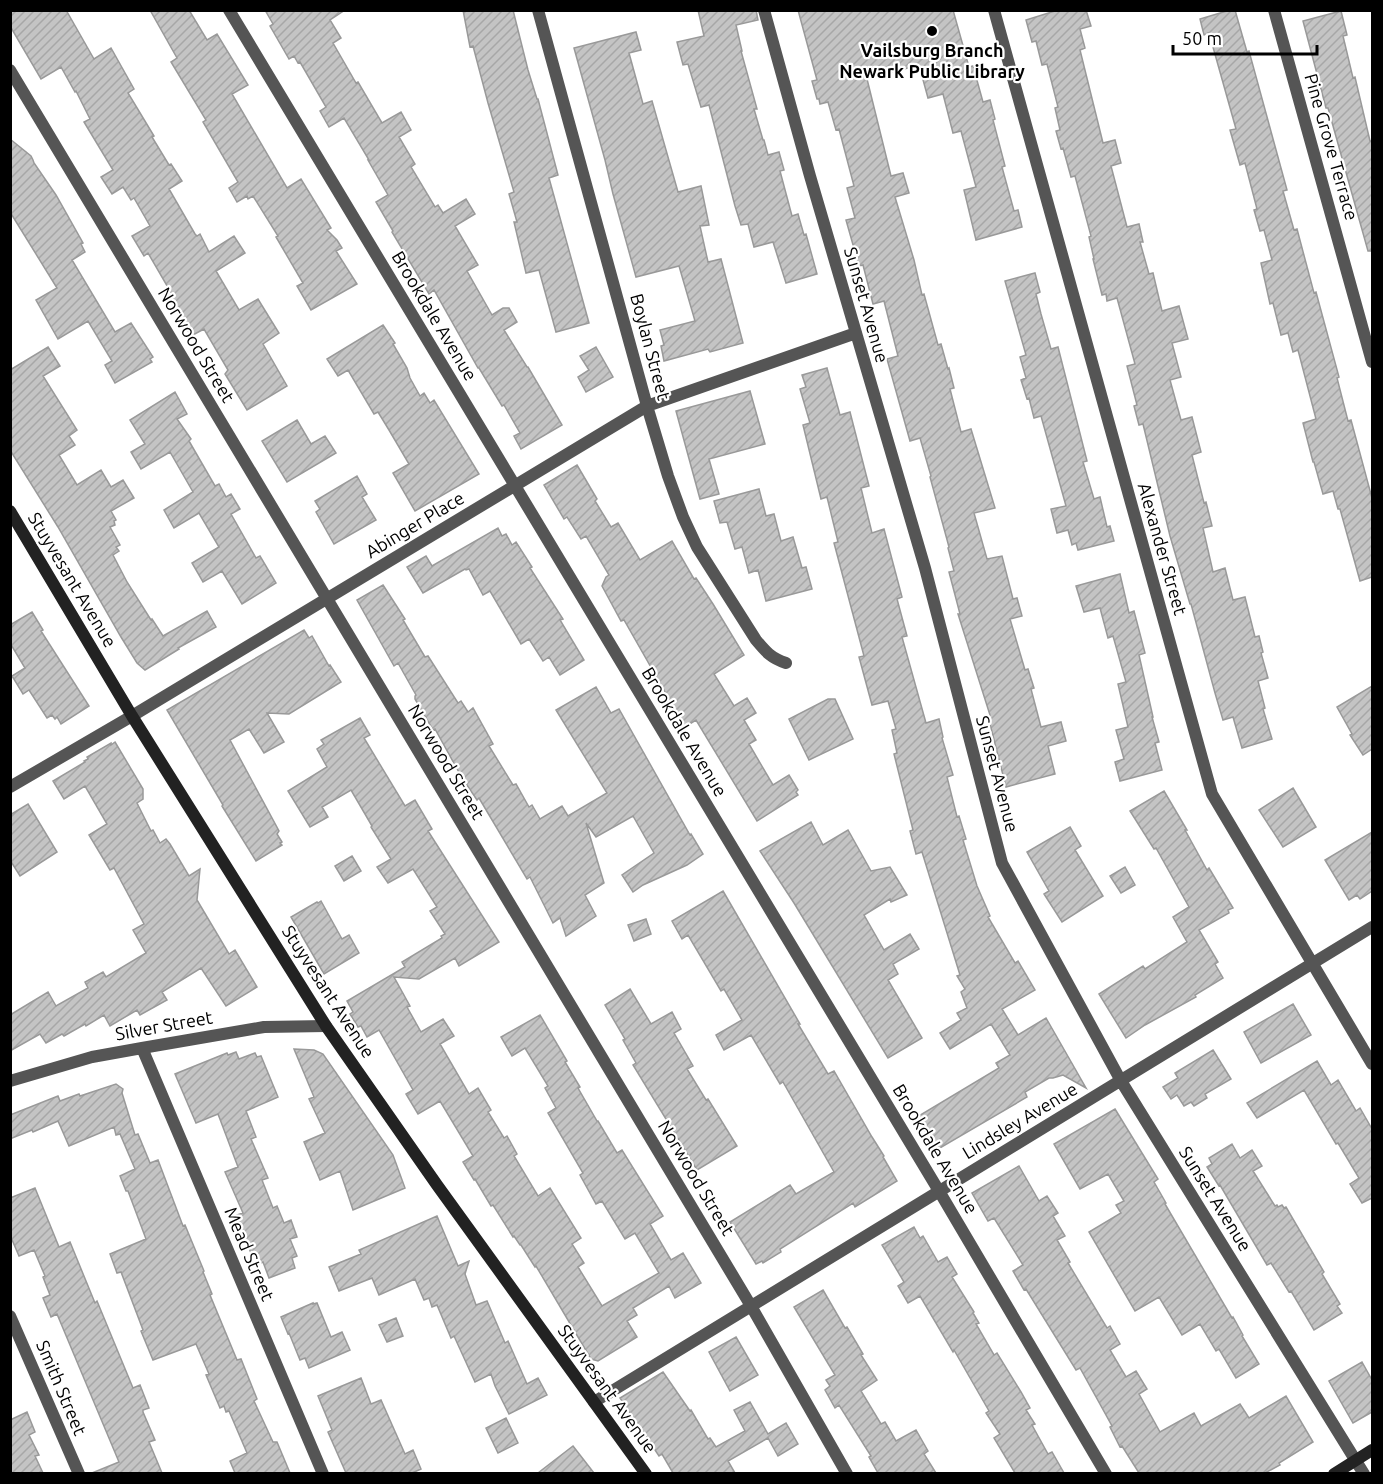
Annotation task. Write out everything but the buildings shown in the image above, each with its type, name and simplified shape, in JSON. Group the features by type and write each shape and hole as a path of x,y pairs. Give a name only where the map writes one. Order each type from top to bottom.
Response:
{"main road":[{"name":"Stuyvesant Avenue","path":"10,511 15,529 326,1026 437,1185 646,1473"},
{"path":"1334,1473 1372,1450"}],"street":[{"name":"Brookdale Avenue","path":"230,10 1106,1473"},
{"name":"Boylan Street","path":"538,10 647,406 683,517 697,547 756,640 775,660 786,663"},
{"name":"Sunset Avenue","path":"764,10 925,568 1002,863 1121,1081 1364,1473"},
{"name":"Alexander Street","path":"994,10 1212,794 1372,1064"},
{"name":"Pine Grove Terrace","path":"1274,10 1372,362"},
{"name":"Norwood Street","path":"10,70 752,1306 847,1473"},
{"name":"Abinger Place","path":"10,787 647,406 856,333"},
{"name":"Lindsley Avenue","path":"594,1402 1372,927"},
{"name":"Silver Street","path":"10,1082 92,1057 142,1048 264,1027 326,1026"},
{"name":"Mead Street","path":"142,1048 323,1473"},
{"name":"Smith Street","path":"10,1316 78,1473"}],"place":[{"name":"Vailsburg Branch Newark Public Library","path":"932,31"}]}
